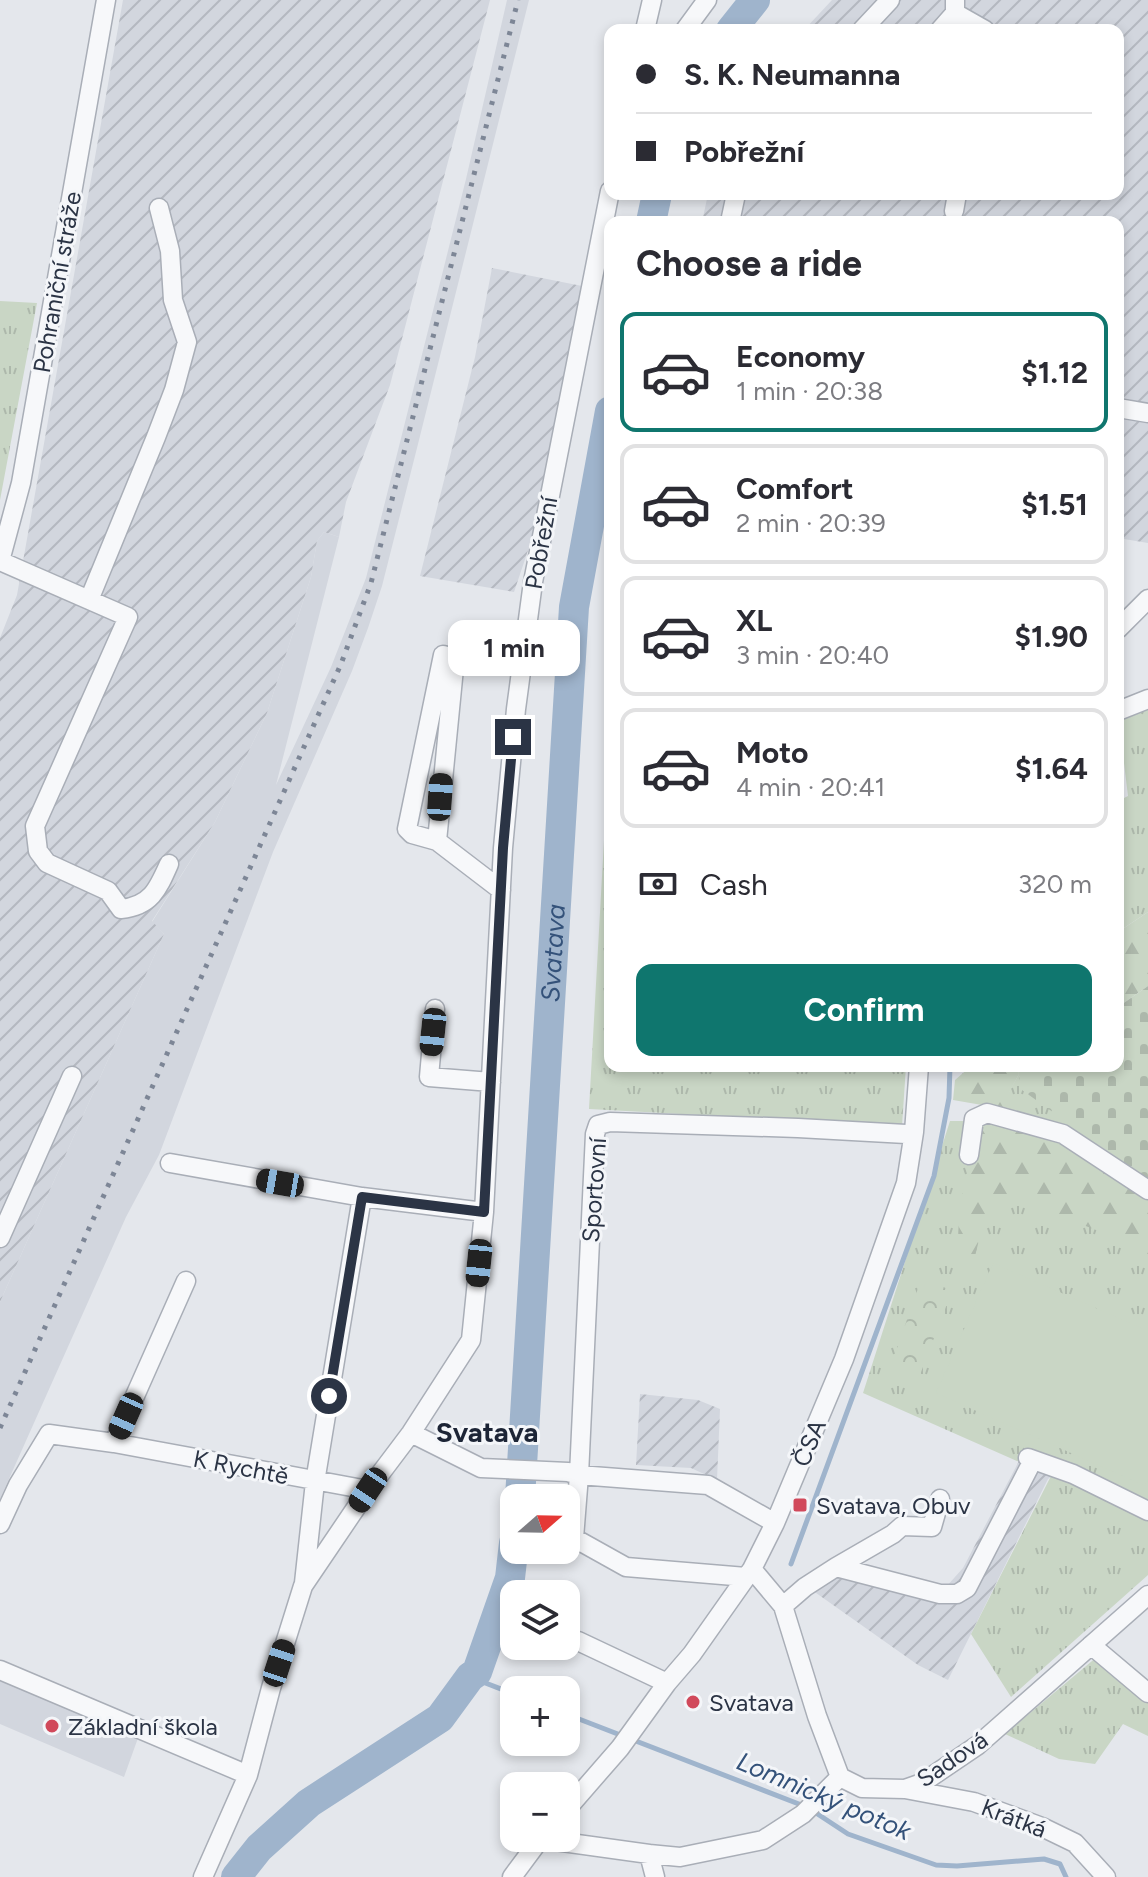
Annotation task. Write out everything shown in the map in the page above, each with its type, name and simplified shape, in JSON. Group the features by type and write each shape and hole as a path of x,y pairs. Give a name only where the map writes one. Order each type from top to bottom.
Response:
{"street":[{"name":"Pohraniční stráže","path":"0,561 21,483 106,0"},
{"path":"646,24 652,0"},
{"path":"689,24 707,0"},
{"path":"868,24 890,0"},
{"path":"944,24 955,7 977,24"},
{"path":"89,600 161,425 187,342 173,300 170,251 159,208"},
{"name":"Pobřežní","path":"303,1586 411,1433 471,1340 484,1212 501,890 516,709 533,582 604,221"},
{"path":"1124,409 1148,413"},
{"path":"0,561 128,617 35,826 38,851 47,863 108,891 121,909 135,908 150,900 169,864"},
{"path":"1124,623 1148,599"},
{"path":"437,841 455,658 443,655 407,829 412,834 437,841 501,890"},
{"path":"1124,709 1148,699"},
{"path":"435,1009 429,1077 491,1082"},
{"name":"ČSA","path":"580,1794 620,1748 692,1654 749,1573 775,1523 844,1359 906,1183 919,1072"},
{"path":"0,1238 72,1076"},
{"path":"969,1155 974,1119 987,1113 1063,1134 1148,1190"},
{"name":"Sportovní","path":"574,1473 598,1125 610,1122 914,1132"},
{"path":"170,1163 362,1197 484,1212"},
{"path":"203,1877 248,1775 303,1586 315,1482 362,1197"},
{"path":"114,1443 186,1281"},
{"path":"411,1433 481,1468 708,1485 775,1523"},
{"name":"K Rychtě","path":"0,1524 18,1485 49,1434 368,1490"},
{"path":"836,1567 940,1594 957,1594 967,1588 1031,1459 1073,1474 1148,1511"},
{"path":"574,1473 574,1538 626,1567 749,1573 783,1606 817,1716 840,1777 803,1814 763,1840 680,1857 580,1844"},
{"path":"783,1606 805,1587 902,1526 932,1527 940,1499"},
{"name":"Sadová","path":"840,1777 862,1788 905,1789 922,1783 978,1745 1148,1595"},
{"path":"580,1642 667,1683"},
{"path":"1091,1645 1148,1693"},
{"path":"0,1670 248,1775"},
{"name":"Krátká","path":"905,1789 974,1802 1042,1827 1075,1843 1106,1877"},
{"path":"512,1877 531,1852"},
{"path":"649,1854 655,1877"}],"shaded area":[{"path":"123,0 490,0 390,385 346,502 339,537 324,532 317,541 311,577 267,713 215,822 152,921 164,934 0,1302 0,638 17,595"},
{"path":"507,0 529,0 382,586 368,628 273,852 159,1155 126,1217 0,1499 0,1302 164,934 152,922 215,822 267,713 311,577 317,541 324,532 339,537 276,785 331,667 366,578 466,179"},
{"path":"832,0 1148,0 1148,543 1124,539 1124,216 703,216 707,200 1124,200 1124,24 810,24"},
{"path":"492,268 582,286 543,506 514,592 420,576 475,357"},
{"path":"640,1394 698,1400 720,1409 717,1480 691,1468 636,1465"},
{"path":"1019,1461 1052,1476 948,1680 918,1665 809,1588 853,1561 946,1587 963,1568"},
{"name":"Základní škola","path":"0,1679 138,1738 124,1777 0,1724"}],"green space":[{"path":"0,301 37,303 0,500"},
{"path":"1148,705 1148,912 1124,928 1124,798 1128,796 1124,719"},
{"path":"604,840 604,1072 906,1072 902,1126 589,1109"},
{"path":"1148,912 1148,986 1124,1003 1124,928"},
{"path":"1148,986 1148,1180 1022,1090 1018,1072 1124,1072 1124,1003"},
{"path":"964,1072 1019,1074 1003,1104 1005,1109 953,1100 955,1080"},
{"path":"1019,1074 1023,1090 1115,1155 1062,1124 1005,1109 1002,1104"},
{"path":"950,1121 998,1121 1148,1200 1148,1575 1011,1697 971,1634 1051,1476 863,1393"},
{"path":"983,1121 1065,1140 1148,1200 1148,1265 1119,1239 1004,1194 988,1204 975,1256 959,1256 959,1222 964,1188"},
{"path":"993,1263 1148,1331 1148,1479 1145,1486 936,1393"},
{"path":"922,1277 952,1291 918,1380 890,1368"},
{"path":"1098,1656 1148,1700 1148,1736 1123,1724 1095,1764 1059,1759 1005,1734"}],"waterway":[{"name":"Svatava","path":"736,24 755,0"},
{"name":"Svatava","path":"652,216 656,200"},
{"name":"Svatava","path":"521,1484 574,607 604,444"},
{"path":"791,1564 934,1176 949,1098 950,1072"},
{"name":"Svatava","path":"236,1877 259,1848 309,1803 440,1718 477,1672 510,1578 512,1564"},
{"name":"Lomnický potok","path":"470,1677 500,1689"},
{"name":"Lomnický potok","path":"580,1719 804,1806"},
{"name":"Lomnický potok","path":"813,1811 848,1834 936,1865 1044,1859 1060,1864 1066,1877"}],"railway":[{"path":"0,1428 341,664 371,583 518,0"}],"place":[{"name":"Svatava, Obuv","path":"800,1505"},
{"name":"Svatava","path":"693,1702"},
{"name":"Základní škola","path":"52,1726"}],"district":[{"name":"Svatava","path":"487,1432"}],"route":[{"path":"329,1396 362,1197 484,1212 503,848 513,737"}]}
